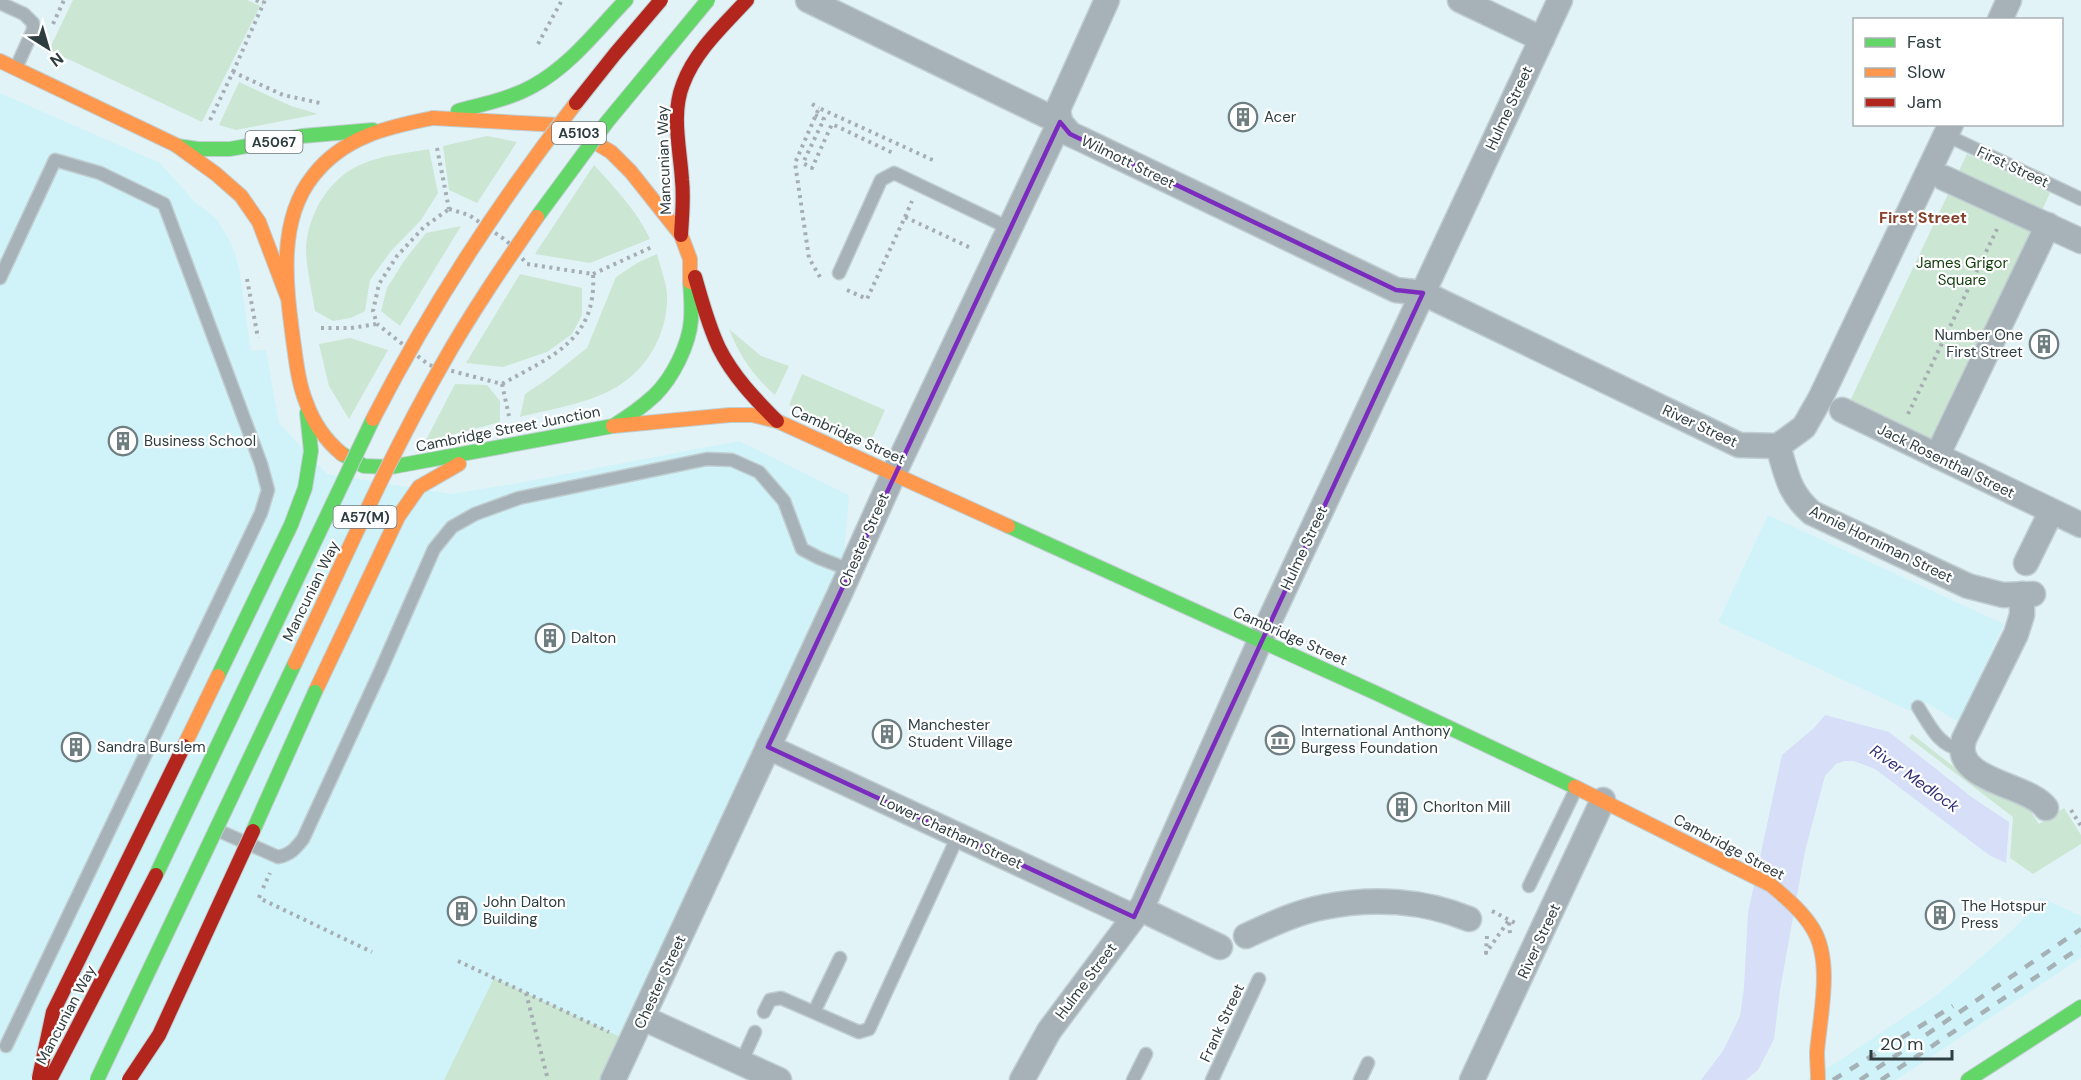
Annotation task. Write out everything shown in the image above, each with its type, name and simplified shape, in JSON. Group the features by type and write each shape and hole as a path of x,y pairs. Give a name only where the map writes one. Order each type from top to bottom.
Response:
{"main road":[{"name":"A5103","path":"433,118 504,98 534,86 572,56 626,0"},
{"name":"Mancunian Way","path":"51,1080 122,944 205,776 362,441 413,344 462,263 516,183 601,70 661,0"},
{"name":"Mancunian Way","path":"98,1080 395,453 455,341 557,186 614,112 708,0"},
{"name":"Mancunian Way","path":"681,235 683,194 677,138 679,96 688,73 704,47 747,0"},
{"name":"A5067","path":"0,61 176,146 216,174 241,196 259,222 288,298"},
{"name":"Cambridge Street Junction","path":"433,118 559,125 581,134 611,152 658,203 681,235 690,259 691,321 683,349 673,370 656,394 635,412 613,426 405,465 374,469 353,463 332,447 306,405 299,375 288,298 288,252 294,210 307,183 321,165 341,147 373,130 433,118"},
{"name":"A5067","path":"176,146 230,149 302,136 373,130"},
{"name":"Cambridge Street","path":"690,259 712,333 721,353 745,387 777,421"},
{"path":"39,1080 52,1012 291,525 305,488 311,451 306,405"},
{"name":"Cambridge Street","path":"613,426 730,415 752,415 777,421 1378,694 1604,800 1749,873 1783,895 1813,928 1821,949 1824,968 1816,1055 1818,1080"},
{"name":"A57(M)","path":"129,1080 159,1035 209,930 315,692 398,517 419,487 445,470 490,449"},
{"path":"1968,1080 2081,1007"}],"street":[{"name":"Wilmott Street","path":"808,0 1060,122 1070,134 1081,140 1396,290 1423,292"},
{"name":"Chester Street","path":"613,1080 894,473 1060,122 1058,109 1107,0"},
{"path":"1460,0 1542,39"},
{"name":"Hulme Street","path":"1022,1080 1049,1031 1142,915 1143,905 1260,641 1560,0"},
{"path":"2001,18 2009,0"},
{"path":"1778,446 1804,427 1820,399 1948,130"},
{"path":"1946,178 2081,241"},
{"path":"1936,456 2048,225"},
{"name":"River Street","path":"1423,292 1739,445 1778,446"},
{"name":"Jack Rosenthal Street","path":"1842,410 2081,525"},
{"name":"Annie Horniman Street","path":"1778,446 1798,501 1812,513 1968,586 2002,595 2027,594 2016,634 1961,749"},
{"path":"2026,563 2051,512"},
{"name":"Lower Chatham Street","path":"768,747 958,836 1220,947"},
{"path":"1961,749 1963,757 1974,769 1999,783 2032,796 2042,802 2046,808"},
{"name":"River Street","path":"1472,1080 1604,800"},
{"path":"1246,936 1323,907 1372,901 1414,903 1445,909 1481,924"},
{"path":"643,1018 779,1080"}],"lane":[{"path":"0,3 24,14 33,23 33,30 16,68"},
{"name":"First Street","path":"1948,130 2081,199"},
{"path":"0,278 56,160 100,173 164,204 261,464 268,490 261,513 138,794 6,1046"},
{"path":"839,273 881,180 894,173 1010,228"},
{"path":"138,794 278,857 287,855 303,839 434,549 452,527 463,519 519,498 707,459 732,460 759,472 784,501 802,549 850,570"},
{"path":"1918,707 1933,732 1946,744 1955,749 1961,749"},
{"path":"1529,886 1577,788"},
{"path":"764,1012 770,1000 781,998 859,1032 869,1029 958,836"},
{"path":"814,1012 840,958"},
{"name":"Frank Street","path":"1212,1080 1259,979"},
{"path":"741,1063 755,1032"},
{"path":"1133,1080 1146,1054"},
{"path":"1360,1080 1368,1063"}],"path":[{"path":"206,127 264,2 256,0"},
{"path":"537,47 562,0"},
{"path":"233,72 283,95 322,103"},
{"path":"812,104 935,161"},
{"path":"819,108 795,163 801,229 809,258 823,281"},
{"path":"815,115 824,119 803,163 812,168 832,124 900,155 904,147"},
{"path":"862,128 865,122"},
{"path":"436,147 449,209"},
{"path":"1897,437 2008,207"},
{"path":"839,273 842,286 867,300 905,217 995,259"},
{"path":"593,274 653,247"},
{"path":"246,272 258,338"},
{"path":"317,328 351,328 377,324"},
{"path":"502,384 510,420"},
{"path":"278,857 259,898 372,952"},
{"path":"1481,924 1486,953 1509,920 1513,966 1525,971"},
{"path":"458,961 632,1042"},
{"path":"526,992 548,1080"}],"highlighted area":[{"path":"1060,122 1070,134 1396,290 1423,293 1134,917 768,747"}],"shaded area":[{"path":"0,93 160,163 195,202 217,219 232,245 239,267 251,351 266,350 279,423 327,474 451,494 739,441 849,495 841,591 613,1080 0,1080"},
{"path":"1768,515 2004,624 1959,722 1926,703 1910,711 1718,622"},
{"path":"2040,897 2081,916 2081,958 1896,1080 1806,1080 1937,995 2010,932 2037,905"}],"green space":[{"path":"73,0 247,0 260,6 202,122 49,50"},
{"path":"239,82 291,106 318,114 236,130 219,125"},
{"path":"487,136 517,142 477,203 449,190 443,146"},
{"path":"429,149 438,193 421,220 391,251 370,280 365,311 351,318 333,321 315,311 306,248 311,222 323,198 340,178 362,164 386,156"},
{"name":"James Grigor Square","path":"1967,154 2050,193 1933,440 1850,401"},
{"path":"594,165 632,209 650,239 590,263 535,254"},
{"path":"461,226 400,326 381,311 387,288 426,233"},
{"path":"657,254 666,289 667,308 660,335 642,365 628,379 596,397 520,417 525,394 587,348 616,277 637,263"},
{"path":"520,274 582,288 582,315 572,334 547,352 503,367 466,363"},
{"path":"729,329 761,356 789,366 775,395 748,365"},
{"path":"350,338 388,350 349,419 329,386 319,344"},
{"path":"802,374 885,410 871,441 789,405"},
{"path":"455,384 487,385 500,401 500,422 425,442"},
{"path":"1912,734 1972,781 1996,795 2029,809 2039,824 2064,808 2081,835 2081,844 2033,874 2010,858 2013,817 1909,738"},
{"path":"494,978 631,1042 613,1080 444,1080"}],"water":[{"name":"River Medlock","path":"1825,715 1889,732 1973,798 2009,822 2006,863 1989,855 1875,769 1854,761 1836,764 1825,776 1805,851 1780,990 1774,1039 1758,1070 1746,1080 1701,1080 1723,1051 1740,1016 1744,988 1748,913 1782,755 1814,728"}],"railway":[{"path":"1860,1080 2081,929"},
{"path":"1881,1080 2081,947"},
{"path":"1833,1080 1953,1006"}],"traffic: fast":[{"path":"458,111 515,94 547,78 583,46 626,0"},
{"path":"537,217 607,122 708,0"},
{"path":"177,146 198,149 230,149 302,136 373,130"},
{"path":"342,454 364,466 391,467 613,426 635,412 655,395 674,370 690,330 690,282"},
{"path":"218,676 291,525 305,488 311,451 307,413"},
{"path":"156,875 373,419"},
{"path":"1008,526 1378,694 1575,787"},
{"path":"97,1080 295,663"},
{"path":"253,831 315,692"},
{"path":"1968,1080 2081,1007"}],"traffic: slow":[{"path":"0,61 176,145 216,174 241,196 259,222 287,296"},
{"path":"373,419 418,336 467,256 520,178 576,103"},
{"path":"433,118 559,125 581,134 611,152 631,172 681,235 690,259 690,282"},
{"path":"342,454 330,443 316,424 299,379 290,319 287,276 289,233 294,213 313,176 338,152 352,143 383,130 433,118"},
{"path":"295,663 384,474 423,400 476,307 537,217"},
{"path":"613,426 730,415 752,415 777,421 1008,526"},
{"path":"315,692 398,517 419,487 459,464"},
{"path":"184,746 218,676"},
{"path":"1575,787 1771,885 1804,916 1819,942 1824,973 1817,1052 1818,1080"}],"traffic: jam":[{"path":"576,103 661,0"},
{"path":"681,235 683,194 677,131 679,95 688,72 702,50 747,0"},
{"path":"695,277 719,348 745,387 777,421"},
{"path":"39,1078 53,1012 184,746"},
{"path":"129,1080 159,1035 253,831"},
{"path":"50,1080 156,875"}],"place":[{"name":"Acer","path":"1243,117"},
{"name":"Number One First Street","path":"2044,344"},
{"name":"Business School","path":"123,441"},
{"name":"Dalton","path":"550,638"},
{"name":"Manchester Student Village","path":"887,734"},
{"name":"International Anthony Burgess Foundation","path":"1280,740"},
{"name":"Sandra Burslem","path":"76,747"},
{"name":"Chorlton Mill","path":"1402,807"},
{"name":"John Dalton Building","path":"462,911"},
{"name":"The Hotspur Press","path":"1940,915"}],"district":[{"name":"First Street","path":"1923,217"}]}
